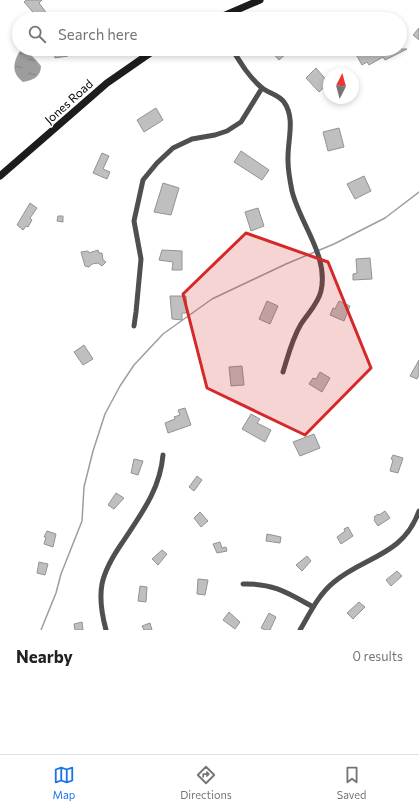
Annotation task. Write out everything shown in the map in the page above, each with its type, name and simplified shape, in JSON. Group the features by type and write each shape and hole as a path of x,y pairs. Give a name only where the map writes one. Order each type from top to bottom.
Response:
{"street":[{"path":"232,12 260,0"},
{"name":"Jones Road","path":"0,176 106,83 146,56"},
{"path":"236,56 242,65 262,88 272,93 283,102 290,115 288,160 292,191 298,210 320,258 323,274 321,291 317,304 301,324 283,372"},
{"path":"134,326 141,259 134,221 143,180 157,163 173,148 192,139 216,135 227,131 241,122 262,88"},
{"path":"106,630 101,599 102,584 105,572 153,493 160,474 163,454"},
{"path":"300,630 322,593 334,582 399,542 408,533 415,522 419,511"},
{"path":"243,584 274,587 313,607"}],"highlighted area":[{"path":"246,233 328,262 371,368 305,435 207,388 183,294"}],"water":[{"path":"18,56 32,56 41,66 40,73 36,77 23,82 16,75 14,67"}],"building":[{"path":"26,0 42,0 39,3 46,12 33,12 24,2"},
{"path":"419,28 419,40 413,35"},
{"path":"55,56 68,56 55,58"},
{"path":"275,56 284,56 279,60"},
{"path":"357,56 393,56 385,60 383,57 369,65 367,62 362,65"},
{"path":"316,68 323,76 323,88 319,92 306,78"},
{"path":"156,108 163,120 144,132 137,120"},
{"path":"339,128 344,147 328,151 323,132"},
{"path":"241,151 269,170 262,180 234,162"},
{"path":"102,153 109,156 103,169 110,172 107,179 93,173"},
{"path":"364,176 371,191 355,199 347,184"},
{"path":"163,183 179,188 171,215 154,212"},
{"path":"30,203 37,208 30,218 32,220 28,227 26,226 23,230 17,225"},
{"path":"258,208 264,226 251,231 245,212"},
{"path":"58,216 63,216 63,222 57,221"},
{"path":"98,250 99,253 102,253 103,260 106,262 102,266 98,263 92,264 89,267 85,266 81,252 88,251 89,253"},
{"path":"162,250 182,251 182,270 172,270 173,262 159,260"},
{"path":"370,258 372,279 353,280 353,274 357,273 356,259"},
{"path":"170,296 186,296 187,313 182,313 182,320 172,319"},
{"path":"267,301 278,306 270,324 259,319"},
{"path":"339,301 350,306 344,321 330,315 333,308 335,309"},
{"path":"84,345 93,359 83,365 74,352"},
{"path":"419,360 419,375 417,379 410,376"},
{"path":"242,366 244,385 231,386 229,367"},
{"path":"320,372 330,378 322,392 309,384 313,378 316,379"},
{"path":"185,408 191,425 168,433 165,423 175,419 174,417 180,415 178,410"},
{"path":"251,414 260,419 257,423 271,430 265,442 242,429"},
{"path":"314,434 320,448 300,456 293,442"},
{"path":"393,455 403,458 398,473 390,471 393,460 391,459"},
{"path":"134,459 143,461 138,475 131,473"},
{"path":"197,476 202,480 194,491 189,487"},
{"path":"116,493 124,498 114,509 108,505"},
{"path":"385,511 390,518 378,526 374,520 374,517"},
{"path":"200,512 208,521 201,527 194,518"},
{"path":"348,527 353,536 341,544 337,537 345,531 344,529"},
{"path":"47,531 56,534 53,547 44,544 46,537 44,537"},
{"path":"267,534 281,537 280,543 266,541"},
{"path":"220,542 222,548 226,547 227,551 217,553 213,544"},
{"path":"162,550 167,554 158,565 152,559"},
{"path":"307,556 311,561 302,571 296,565"},
{"path":"39,562 48,564 45,575 37,573"},
{"path":"397,571 402,576 391,586 386,580"},
{"path":"198,579 208,580 205,595 197,594"},
{"path":"140,586 147,587 146,602 138,601"},
{"path":"359,602 365,607 353,619 347,613"},
{"path":"229,612 240,622 235,629 223,620"},
{"path":"269,613 276,617 270,630 265,630 261,628"},
{"path":"82,622 83,630 75,630 74,624"},
{"path":"150,623 152,630 144,630 142,626"}],"waterway":[{"path":"41,630 82,521 84,487 93,451 105,414 120,386 134,365 163,334 212,299 286,264 334,244 385,218 419,192"}]}
